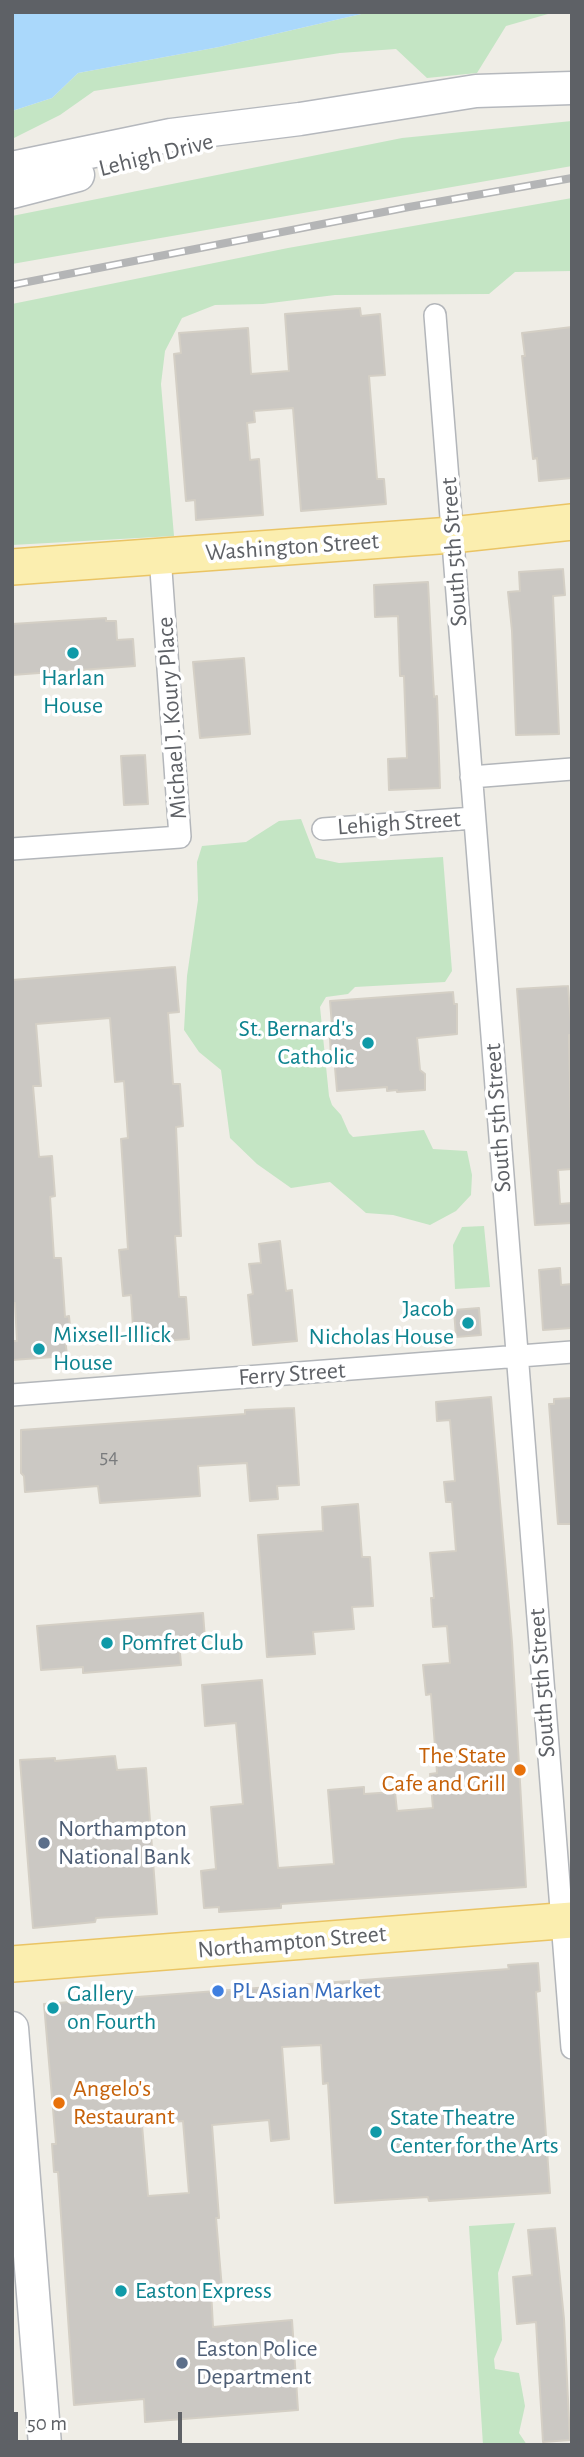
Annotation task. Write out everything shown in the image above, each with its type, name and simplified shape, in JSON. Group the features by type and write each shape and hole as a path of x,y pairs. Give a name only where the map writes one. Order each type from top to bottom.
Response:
{"main road":[{"name":"Washington Street","path":"12,567 452,535 572,522"},
{"name":"Northampton Street","path":"12,1964 566,1920"}],"street":[{"name":"Lehigh Drive","path":"12,168 171,135 300,119 475,91 572,88"},
{"name":"Lehigh Drive","path":"12,192 300,119"},
{"name":"South 5th Street","path":"435,315 516,1356 566,1920 572,2048"},
{"name":"Michael J. Koury Place","path":"12,849 180,837 160,556"},
{"name":"Lehigh Street","path":"471,777 572,769"},
{"name":"Lehigh Street","path":"323,828 474,818"},
{"name":"Ferry Street","path":"12,1395 572,1352"},
{"path":"12,2028 45,2445"}],"green space":[{"path":"370,12 555,12 506,26 477,73 427,78 396,49 340,53 94,91 60,115 12,139 12,111 52,98 78,73 219,47"},
{"path":"572,121 572,166 12,264 12,216 402,138"},
{"path":"572,198 572,271 515,272 489,294 335,295 263,304 215,305 182,318 165,351 161,384 174,536 12,545 12,304 288,248"},
{"path":"301,819 316,858 339,863 443,857 452,971 445,982 355,987 348,994 326,997 320,1007 329,1096 353,1137 424,1130 433,1149 467,1151 472,1175 471,1195 456,1211 430,1225 393,1215 366,1213 330,1182 291,1188 257,1164 230,1138 221,1070 199,1052 184,1030 187,976 198,900 197,862 202,846 246,842 279,821"},
{"path":"484,1226 490,1287 455,1289 453,1245 462,1227"},
{"path":"515,2223 498,2273 502,2340 494,2359 495,2369 519,2373 525,2406 519,2433 527,2445 483,2445 469,2226"}],"water":[{"path":"12,12 370,12 219,47 78,73 52,98 12,111"}],"building":[{"path":"360,308 361,316 380,314 385,375 369,376 377,479 384,479 386,504 301,511 293,408 254,411 255,422 247,423 250,460 259,459 263,515 196,520 195,500 186,501 174,354 181,353 179,333 248,328 251,374 289,371 285,314"},
{"path":"572,327 572,478 539,481 537,458 533,459 522,333"},
{"path":"563,569 565,595 553,596 559,734 516,735 508,592 520,591 519,572"},
{"path":"428,582 434,697 437,696 440,788 389,790 388,759 407,758 404,676 400,676 398,616 375,617 374,585"},
{"name":"Harlan House","path":"106,618 106,621 116,621 117,640 133,639 135,666 12,675 12,624"},
{"path":"244,658 250,734 200,738 193,662"},
{"path":"145,755 148,804 124,805 121,756"},
{"path":"175,967 179,1012 168,1013 173,1084 180,1084 183,1126 176,1127 181,1236 175,1236 179,1297 186,1297 189,1339 134,1343 131,1295 123,1296 119,1250 128,1249 121,1139 128,1138 124,1081 115,1082 110,1018 36,1024 41,1086 33,1086 39,1157 52,1156 55,1196 50,1197 54,1258 61,1258 65,1317 69,1316 71,1337 65,1337 67,1356 12,1360 12,1341 17,1341 15,1303 12,1303 12,980"},
{"path":"568,986 572,1035 569,1035 572,1169 558,1170 560,1204 572,1203 572,1223 535,1225 517,989"},
{"name":"St. Bernard's Catholic","path":"453,992 454,1004 457,1004 457,1034 417,1038 420,1070 425,1074 425,1090 397,1092 387,1091 387,1087 337,1091 334,1056 331,1057 330,1038 333,1038 330,1001"},
{"path":"280,1241 286,1291 292,1290 297,1341 253,1345 248,1295 253,1294 249,1264 261,1263 259,1244"},
{"path":"560,1268 561,1285 572,1284 572,1328 543,1330 539,1270"},
{"name":"Jacob Nicholas House","path":"479,1308 481,1335 456,1337 454,1310"},
{"path":"491,1397 512,1642 526,1887 281,1904 281,1908 219,1912 219,1907 204,1908 201,1871 216,1869 211,1807 243,1804 236,1723 205,1726 202,1685 262,1680 278,1868 334,1864 328,1790 364,1787 364,1794 395,1792 397,1811 433,1808 430,1774 437,1773 431,1694 426,1695 423,1665 450,1663 447,1626 433,1627 431,1598 434,1598 430,1553 456,1551 452,1502 446,1502 444,1482 455,1481 450,1420 437,1421 436,1402"},
{"path":"572,1398 572,1524 558,1524 549,1404 554,1404 554,1399"},
{"path":"294,1408 299,1485 277,1486 278,1499 250,1501 247,1463 198,1466 200,1496 100,1503 98,1486 25,1492 24,1476 21,1473 21,1430"},
{"path":"358,1504 362,1557 370,1557 373,1606 352,1607 354,1629 313,1632 315,1654 267,1657 258,1535 323,1531 322,1507"},
{"name":"Pomfret Club","path":"203,1613 205,1639 179,1641 181,1665 83,1673 83,1667 41,1670 37,1626"},
{"path":"115,1756 117,1770 146,1768 157,1914 96,1918 95,1922 33,1928 20,1760 55,1758 55,1761"},
{"path":"538,1963 540,1991 536,1992 550,2193 429,2201 428,2197 335,2203 328,2083 323,2084 321,2045 282,2047 289,2139 271,2141 269,2120 212,2125 222,2289 211,2290 213,2327 292,2320 298,2410 145,2422 144,2399 74,2405 58,2172 54,2172 52,2144 56,2144 44,2004 509,1969 508,1965","holes":["183,2121 189,2193 148,2196 142,2125"]},
{"path":"555,2228 564,2319 570,2440 543,2442 536,2322 517,2324 513,2277 532,2275 528,2230"}],"railway":[{"path":"12,285 409,207 572,178"}],"place":[{"name":"Harlan House","path":"73,653"},
{"name":"St. Bernard's Catholic","path":"368,1043"},
{"name":"Jacob Nicholas House","path":"468,1323"},
{"name":"Mixsell-Illick House","path":"39,1349"},
{"name":"Pomfret Club","path":"107,1643"},
{"name":"The State Cafe and Grill","path":"520,1770"},
{"name":"Northampton National Bank","path":"44,1843"},
{"name":"PL Asian Market","path":"218,1991"},
{"name":"Gallery on Fourth","path":"53,2008"},
{"name":"Angelo's Restaurant","path":"59,2103"},
{"name":"State Theatre Center for the Arts","path":"376,2132"},
{"name":"Easton Express","path":"121,2291"},
{"name":"Easton Police Department","path":"182,2363"}]}
